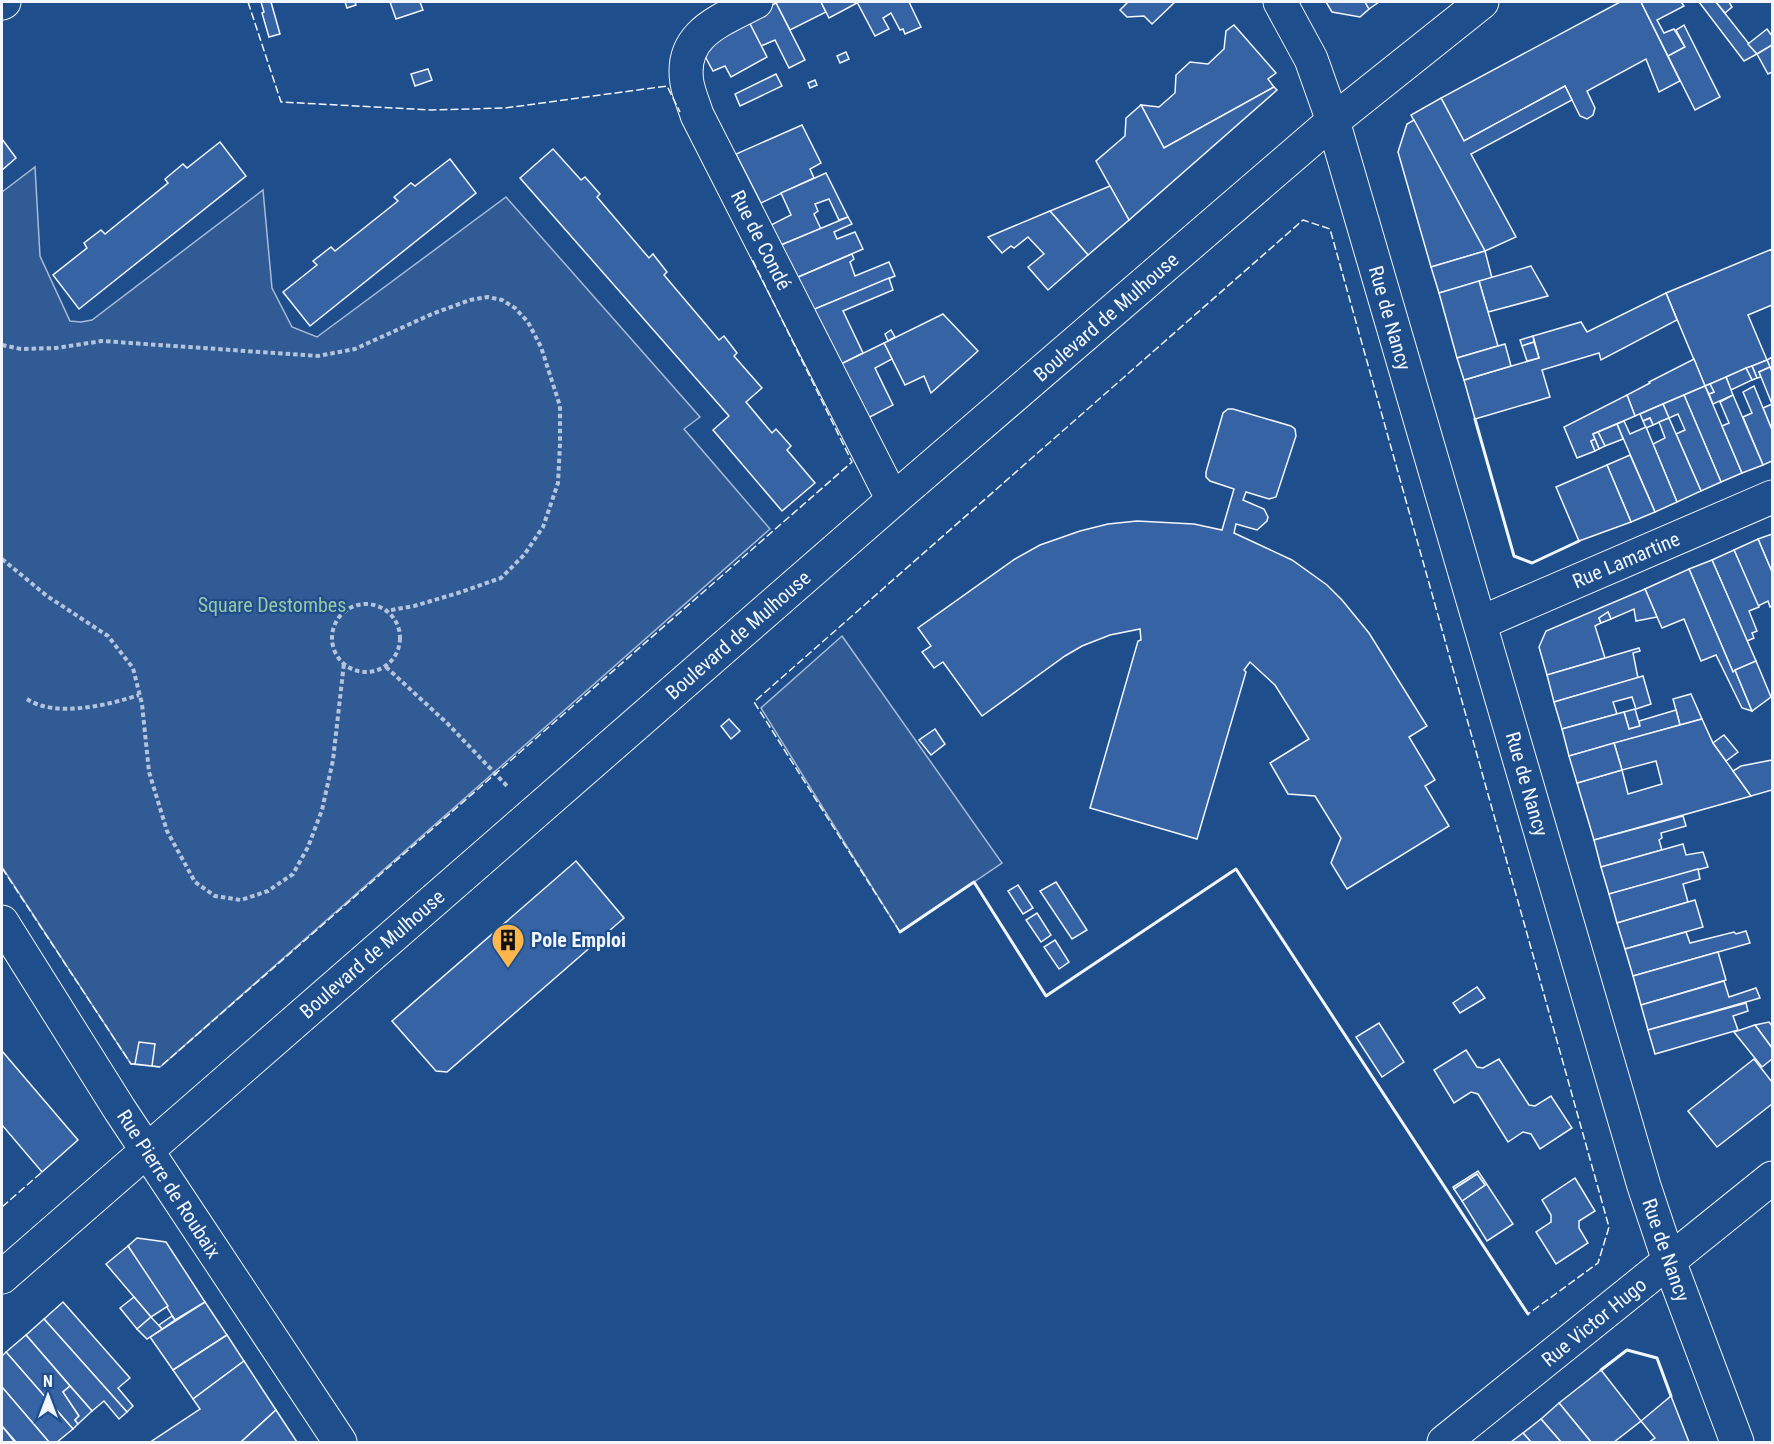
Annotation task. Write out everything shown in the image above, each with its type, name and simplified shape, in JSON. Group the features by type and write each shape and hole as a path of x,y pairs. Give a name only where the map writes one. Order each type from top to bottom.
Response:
{"street":[{"name":"Rue de Condé","path":"756,2 718,22 697,37 688,54 687,83 698,115 893,501"},
{"name":"Rue de Nancy","path":"1280,2 1311,59 1333,121 1641,1174 1669,1261 1737,1443"},
{"name":"Boulevard de Mulhouse","path":"2,1277 1333,121 1482,2"},
{"name":"Rue Lamartine","path":"1480,623 1773,497"},
{"name":"Rue Pierre de Roubaix","path":"2,922 147,1150 340,1443"},
{"name":"Rue Victor Hugo","path":"1444,1443 1773,1178"}],"path":[{"path":"2,345 21,349 56,348 102,341 318,356 355,350 432,314 470,300 488,297 502,300 515,308 528,322 541,347 560,406 558,483 543,527 524,555 501,578 414,606 386,611"},
{"path":"2,559 47,596 108,636 133,669 139,695 149,772 166,831 195,882 214,896 240,900 268,891 293,874 308,847 322,810 333,760 344,663"},
{"path":"365,604 386,611 394,618 399,628 400,639 398,650 386,667 364,672 344,663 336,655 333,633 344,613 365,604"},
{"path":"386,667 448,724 534,813"},
{"path":"27,699 35,705 50,708 75,708 108,705 139,695"}],"shaded area":[{"name":"Square Destombes","path":"35,167 40,256 70,321 81,322 92,320 263,190 272,288 292,327 317,337 506,197 700,417 684,429 770,529 160,1067 131,1064 2,867 2,192"},
{"path":"842,636 1002,863 900,932 761,708"}],"building":[{"path":"261,2 271,2 280,34 269,37"},
{"path":"345,2 355,2 356,5 347,8"},
{"path":"390,2 420,2 423,10 396,19"},
{"path":"821,2 826,12 790,30 776,3"},
{"path":"821,2 857,2 857,3 829,18"},
{"path":"857,2 909,2 921,27 905,34 903,29 900,30 891,13 883,18 889,29 875,36"},
{"path":"1128,2 1175,2 1152,24 1144,16 1127,17 1120,10"},
{"path":"1326,2 1365,2 1369,9 1360,17 1332,12"},
{"path":"1365,2 1379,2 1369,9"},
{"path":"1620,2 1641,2 1680,81 1659,92 1646,59 1587,91 1595,108 1593,115 1587,119 1580,116 1565,86 1464,141 1441,98"},
{"path":"1641,2 1681,2 1684,6 1657,20 1664,33 1674,29 1685,47 1668,56"},
{"path":"1699,2 1716,2 1757,54 1744,61"},
{"path":"1716,2 1729,2 1732,7 1725,13"},
{"path":"776,3 805,60 789,68 775,40 761,46 747,18"},
{"path":"747,18 767,57 731,77 725,66 713,71 701,49"},
{"path":"1234,25 1276,73 1268,79 1274,87 1164,148 1141,105 1159,107 1175,93 1176,75 1190,62 1208,64 1224,49 1226,31"},
{"path":"1684,25 1720,97 1695,110 1668,56 1685,47 1676,30"},
{"path":"1767,29 1772,36 1772,45 1757,54 1748,44"},
{"path":"1772,45 1772,72 1768,74 1757,54"},
{"path":"846,52 849,59 840,63 837,56"},
{"path":"428,69 432,80 415,86 411,74"},
{"path":"776,74 782,86 740,106 735,94"},
{"path":"815,80 817,85 810,88 808,83"},
{"path":"1565,86 1572,100 1471,154 1516,237 1485,251 1411,115 1441,98 1464,141"},
{"path":"1274,87 1277,90 1129,220 1096,161 1125,136 1126,118 1141,105 1164,148"},
{"path":"1414,120 1485,251 1431,267 1398,152 1407,124"},
{"path":"802,125 821,163 810,169 814,178 761,203 736,154"},
{"path":"2,139 16,158 2,170"},
{"path":"220,142 246,176 79,309 53,275 87,248 84,243 101,230 105,234 168,183 165,179 183,164 187,168"},
{"path":"553,149 581,180 585,177 600,194 597,197 649,258 653,254 667,272 664,275 719,340 724,336 737,353 734,356 762,388 746,402 772,433 776,429 791,446 787,450 815,483 782,511 713,430 729,416 520,178"},
{"path":"450,159 476,193 310,326 283,292 317,265 313,261 331,247 335,251 398,201 394,197 411,183 415,186"},
{"path":"826,173 848,217 839,220 829,199 815,204 818,211 814,214 821,229 781,245 771,225 791,215 781,193"},
{"path":"1110,186 1129,220 1088,255 1050,211"},
{"path":"1050,211 1088,255 1048,290 1028,267 1044,254 1028,237 1014,248 1011,246 1002,253 988,237"},
{"path":"848,217 852,224 834,232 837,239 855,232 863,249 796,278 781,245"},
{"path":"1772,249 1772,305 1748,315 1767,360 1705,386 1666,293"},
{"path":"1485,251 1492,278 1439,293 1431,267"},
{"path":"852,254 854,259 850,262 855,276 889,262 895,276 810,311 796,278"},
{"path":"1531,266 1548,296 1488,312 1479,281"},
{"path":"889,278 893,290 843,311 863,353 841,364 810,311"},
{"path":"1479,281 1498,346 1457,358 1439,293"},
{"path":"1666,293 1677,320 1601,360 1599,353 1542,370 1550,397 1475,419 1464,380 1539,358 1533,336 1581,322 1587,332"},
{"path":"943,314 978,351 931,393 924,376 905,385 884,343"},
{"path":"891,330 895,337 888,341 885,334"},
{"path":"1533,336 1534,342 1522,346 1520,340"},
{"path":"1534,342 1539,358 1527,361 1522,346"},
{"path":"884,343 892,359 875,368 893,405 868,418 841,364"},
{"path":"1505,344 1511,366 1464,380 1457,358"},
{"path":"1772,357 1772,372 1767,360"},
{"path":"1694,359 1705,386 1635,416 1627,395"},
{"path":"1767,360 1770,367 1759,372 1761,377 1757,378 1752,366"},
{"path":"1752,366 1757,378 1752,380 1746,368"},
{"path":"1770,367 1772,372 1772,404 1759,372"},
{"path":"1746,368 1752,380 1731,390 1726,377"},
{"path":"1726,377 1733,395 1713,404 1709,394 1714,392 1710,384"},
{"path":"1710,384 1714,392 1709,394 1705,386"},
{"path":"1705,386 1742,473 1721,482 1684,395"},
{"path":"1754,386 1772,430 1772,461 1763,465 1743,417 1752,413 1743,392"},
{"path":"1627,395 1635,416 1593,434 1595,439 1591,441 1595,451 1577,458 1564,427"},
{"path":"1684,395 1721,482 1701,491 1676,434 1685,430 1678,414 1669,418 1663,404"},
{"path":"1733,395 1763,465 1742,473 1722,426 1729,423 1720,402"},
{"path":"1663,404 1669,418 1653,425 1650,418 1643,421 1640,414"},
{"path":"1772,404 1772,430 1763,408"},
{"path":"1228,409 1291,426 1295,429 1296,436 1276,497 1269,499 1246,492 1243,500 1264,509 1268,517 1267,521 1257,530 1236,524 1234,533 1292,560 1327,585 1342,600 1369,633 1427,726 1409,737 1435,780 1425,786 1449,826 1347,889 1331,863 1341,838 1315,796 1288,794 1270,763 1309,739 1275,685 1250,662 1244,670 1246,672 1197,839 1090,808 1138,641 1141,640 1140,629 1110,635 1082,646 982,716 943,662 934,668 922,652 931,646 918,628 1015,559 1040,545 1108,524 1137,521 1194,524 1222,530 1234,489 1210,481 1206,477 1206,472 1223,413"},
{"path":"1650,418 1653,425 1646,428 1643,421"},
{"path":"1669,418 1701,491 1677,502 1653,444 1665,438 1659,422"},
{"path":"1624,421 1630,434 1646,427 1677,502 1655,512 1617,424"},
{"path":"1617,424 1623,439 1605,446 1598,432"},
{"path":"1598,432 1605,446 1599,449 1593,434"},
{"path":"1595,439 1599,449 1595,451 1591,441"},
{"path":"1630,455 1655,512 1631,522 1607,465"},
{"path":"1607,465 1631,522 1579,541 1556,487"},
{"path":"1772,534 1772,572 1758,539"},
{"path":"1758,539 1772,572 1772,606 1770,607 1768,601 1758,606 1734,550"},
{"path":"1734,550 1759,607 1749,611 1757,631 1752,633 1754,638 1747,641 1712,560"},
{"path":"1712,560 1756,661 1733,672 1689,569"},
{"path":"1689,569 1752,711 1742,708 1716,655 1701,661 1684,619 1662,628 1657,617 1645,589"},
{"path":"1645,589 1657,617 1636,621 1634,609 1611,619 1608,612 1599,618 1601,623 1595,626 1605,658 1547,675 1539,647 1546,631"},
{"path":"1608,612 1611,619 1601,623 1599,618"},
{"path":"1639,648 1640,651 1633,653 1638,678 1554,702 1547,675"},
{"path":"1756,661 1771,697 1752,711 1735,670"},
{"path":"1643,676 1651,704 1636,709 1632,697 1613,702 1617,714 1562,729 1554,702"},
{"path":"1691,694 1702,719 1680,725 1673,699"},
{"path":"1635,709 1640,726 1629,729 1624,712"},
{"path":"1676,710 1680,725 1569,756 1562,729 1624,712 1629,729 1640,726 1639,721"},
{"path":"729,719 740,731 731,739 721,726"},
{"path":"1702,719 1713,743 1751,796 1594,840 1577,783 1622,770 1614,743","holes":["1656,761 1662,784 1628,794 1622,770"]},
{"path":"935,729 945,744 931,755 919,740"},
{"path":"1724,735 1738,752 1726,761 1713,743"},
{"path":"1614,743 1622,770 1577,783 1569,756"},
{"path":"1772,760 1772,790 1751,796 1733,771 1741,766"},
{"path":"1683,816 1686,826 1661,833 1662,838 1659,840 1662,850 1601,867 1594,840"},
{"path":"1683,844 1686,855 1703,852 1708,867 1609,894 1601,867"},
{"name":"Pole Emploi","path":"576,861 624,918 447,1072 436,1071 392,1021"},
{"path":"1698,869 1700,879 1683,884 1688,902 1617,923 1609,894"},
{"path":"1056,882 1087,930 1072,939 1040,891"},
{"path":"1018,885 1033,908 1023,914 1008,891"},
{"path":"1695,900 1703,927 1625,949 1617,923"},
{"path":"1037,913 1051,935 1041,942 1026,920"},
{"path":"1746,931 1750,943 1633,976 1625,949 1686,932 1690,943"},
{"path":"1055,940 1069,962 1059,969 1044,947"},
{"path":"1718,952 1726,980 1641,1005 1633,976"},
{"path":"1724,981 1729,997 1756,988 1760,998 1648,1030 1641,1005"},
{"path":"1477,987 1485,998 1460,1013 1453,1003"},
{"path":"1746,1003 1748,1011 1733,1016 1738,1030 1655,1054 1648,1030"},
{"path":"1769,1022 1772,1026 1772,1048 1755,1025"},
{"path":"1379,1023 1404,1062 1382,1077 1356,1037"},
{"path":"1755,1025 1772,1048 1772,1059 1762,1067 1734,1032"},
{"path":"139,1042 155,1044 152,1066 135,1064"},
{"path":"1466,1050 1477,1067 1483,1068 1499,1059 1529,1105 1535,1106 1551,1096 1572,1128 1540,1149 1531,1134 1523,1132 1508,1142 1478,1094 1471,1092 1454,1103 1434,1070"},
{"path":"2,1051 78,1140 42,1172 2,1125"},
{"path":"1754,1059 1772,1082 1772,1104 1717,1147 1688,1111"},
{"path":"1478,1171 1513,1224 1487,1241 1462,1201 1485,1185 1477,1174 1454,1189 1453,1187"},
{"path":"1477,1174 1485,1185 1462,1201 1454,1189"},
{"path":"1575,1178 1595,1211 1579,1221 1579,1228 1588,1243 1556,1264 1536,1232 1551,1222 1551,1215 1542,1200"},
{"path":"137,1238 166,1242 205,1302 175,1320 128,1246"},
{"path":"128,1246 168,1306 151,1317 106,1264"},
{"path":"134,1297 151,1317 137,1329 120,1308"},
{"path":"63,1302 130,1378 118,1388 133,1406 127,1412 44,1319"},
{"path":"205,1302 227,1335 173,1370 150,1337"},
{"path":"172,1316 175,1320 162,1329 159,1325"},
{"path":"151,1317 162,1329 147,1339 137,1329"},
{"path":"44,1319 127,1412 119,1419 104,1401 92,1411 26,1335"},
{"path":"26,1335 70,1386 63,1392 79,1416 75,1420 78,1424 73,1429 6,1352"},
{"path":"227,1335 244,1361 193,1399 173,1370"},
{"path":"6,1352 73,1429 57,1442 49,1442 2,1387 2,1356"},
{"path":"244,1361 276,1410 241,1442 152,1441 200,1409 193,1399"},
{"path":"1601,1370 1641,1421 1614,1442 1591,1442 1559,1403"},
{"path":"70,1386 92,1411 78,1424 75,1420 79,1416 63,1392"},
{"path":"2,1387 49,1442 16,1442 2,1426"},
{"path":"1671,1396 1689,1442 1649,1442 1655,1438 1641,1421"},
{"path":"1559,1403 1591,1442 1561,1442 1541,1419"},
{"path":"276,1410 297,1442 241,1442"},
{"path":"1541,1419 1561,1442 1531,1442 1523,1433"},
{"path":"2,1426 14,1441 2,1442"},
{"path":"1523,1433 1531,1442 1511,1442"}],"fence":[{"path":"248,2 281,102 431,110 505,108 667,86 680,112"},
{"path":"900,932 754,702 1303,220 1330,229 1609,1227 1598,1263 1528,1314"},
{"path":"152,1066 160,1067 852,462 751,257"},
{"path":"2,868 131,1064 135,1064"},
{"path":"2,1207 42,1172"}],"wall":[{"path":"1475,419 1514,556 1532,563 1579,541"},
{"path":"900,932 974,882 1046,996 1236,869 1528,1314"},
{"path":"1601,1370 1627,1350 1657,1358 1671,1396"}],"place":[{"name":"Pole Emploi","path":"508,969"}]}
